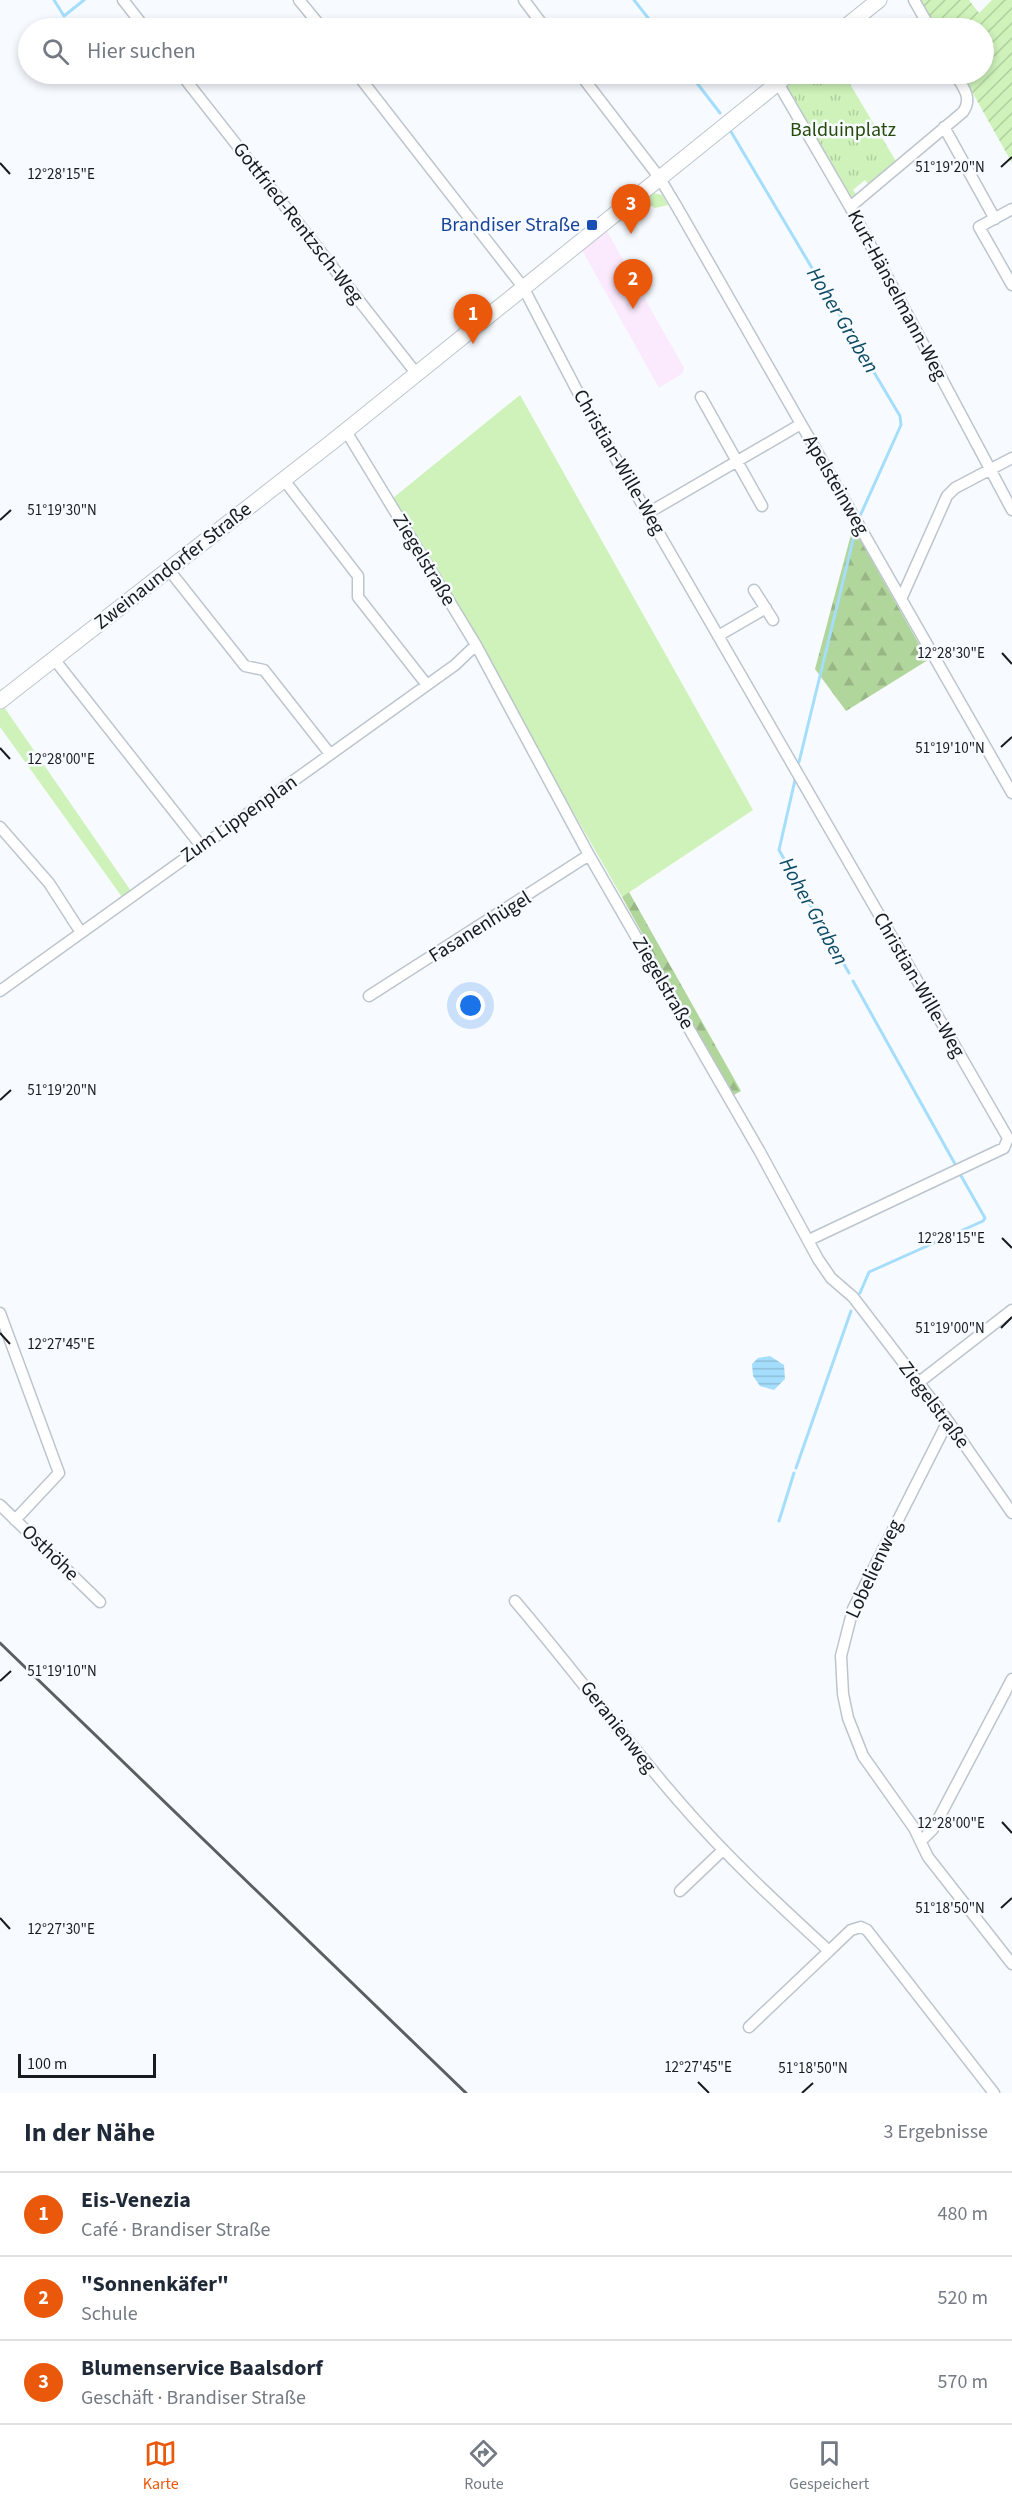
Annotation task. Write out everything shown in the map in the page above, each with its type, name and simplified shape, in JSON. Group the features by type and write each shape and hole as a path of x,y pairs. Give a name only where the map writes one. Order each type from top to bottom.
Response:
{"street":[{"path":"123,0 137,18"},
{"path":"300,0 314,18"},
{"path":"524,0 538,18"},
{"path":"856,18 879,0"},
{"path":"914,0 924,18"},
{"name":"Gottfried-Rentzsch-Weg","path":"188,84 416,373"},
{"name":"Christian-Wille-Weg","path":"365,84 523,287 582,400 1008,1138 1004,1148 809,1240"},
{"name":"Apelsteinweg","path":"588,84 659,177 902,597 1012,793"},
{"path":"346,431 775,84"},
{"name":"Kurt-Hänselmann-Weg","path":"786,84 1012,510"},
{"path":"850,207 968,105 968,96 961,84"},
{"path":"944,127 995,219"},
{"path":"1012,209 979,227 1012,285"},
{"path":"701,397 762,506"},
{"path":"648,513 801,424"},
{"name":"Zweinaundorfer Straße","path":"0,701 346,431"},
{"name":"Ziegelstraße","path":"346,431 476,645 589,855 831,1278 853,1297 948,1421 1012,1513"},
{"path":"902,597 947,496 955,488 1012,458"},
{"path":"284,480 358,576 357,597 427,685"},
{"path":"169,570 245,666 264,670 330,754"},
{"path":"754,590 773,620"},
{"path":"718,636 766,608"},
{"name":"Zum Lippenplan","path":"0,991 80,931 202,847 455,665 476,645"},
{"path":"54,659 202,847"},
{"path":"0,827 49,883 80,931"},
{"name":"Fasanenhügel","path":"369,996 589,855"},
{"path":"918,1383 1012,1310"},
{"path":"0,1312 58,1473 15,1520"},
{"name":"Lobelienweg","path":"948,1421 853,1609 841,1656 844,1705 856,1744 921,1841 928,1857 1012,1964"},
{"name":"Osthöhe","path":"0,1505 100,1602"},
{"name":"Geranienweg","path":"515,1601 647,1764 723,1850 829,1951"},
{"path":"921,1841 933,1829 1012,1679"},
{"path":"680,1891 723,1850"},
{"path":"749,2027 851,1930 861,1927 867,1930 994,2093"}],"shaded area":[{"path":"607,231 684,368 683,373 659,388 582,250"}],"green space":[{"path":"921,0 969,0 979,13 992,0 1012,0 1012,163 968,84 994,84 994,18 931,18"},
{"name":"Balduinplatz","path":"789,84 850,84 897,163 869,185 865,180 853,190 857,195 851,198 785,87"},
{"path":"654,193 662,195 668,205 655,208 642,201"},
{"path":"520,395 753,810 622,897 393,498"},
{"path":"853,527 928,660 846,711 815,669"},
{"path":"4,707 131,891 122,897 0,727 0,710"},
{"path":"629,892 741,1091 732,1096 622,897"}],"water":[{"path":"770,1356 784,1365 785,1379 774,1390 760,1386 753,1376 752,1364 758,1358"}],"waterway":[{"name":"Hoher Graben","path":"54,0 64,16 84,0"},
{"name":"Hoher Graben","path":"634,0 648,18"},
{"name":"Hoher Graben","path":"698,84 720,113"},
{"name":"Hoher Graben","path":"730,130 900,416 901,425 860,516"},
{"name":"Hoher Graben","path":"799,762 855,532"},
{"name":"Hoher Graben","path":"795,780 779,850 849,973"},
{"name":"Hoher Graben","path":"853,981 955,1164"},
{"name":"Hoher Graben","path":"860,1293 869,1272 983,1221 985,1218 960,1174"},
{"name":"Hoher Graben","path":"796,1468 851,1311"},
{"name":"Hoher Graben","path":"779,1521 794,1473"}],"railway":[{"path":"0,1643 466,2093"}],"place":[{"name":"Brandiser Straße","path":"592,225"},
{"name":"Blumenservice Baalsdorf","path":"631,234"},
{"name":"\"Sonnenkäfer\"","path":"633,309"},
{"name":"Eis-Venezia","path":"473,344"}]}
